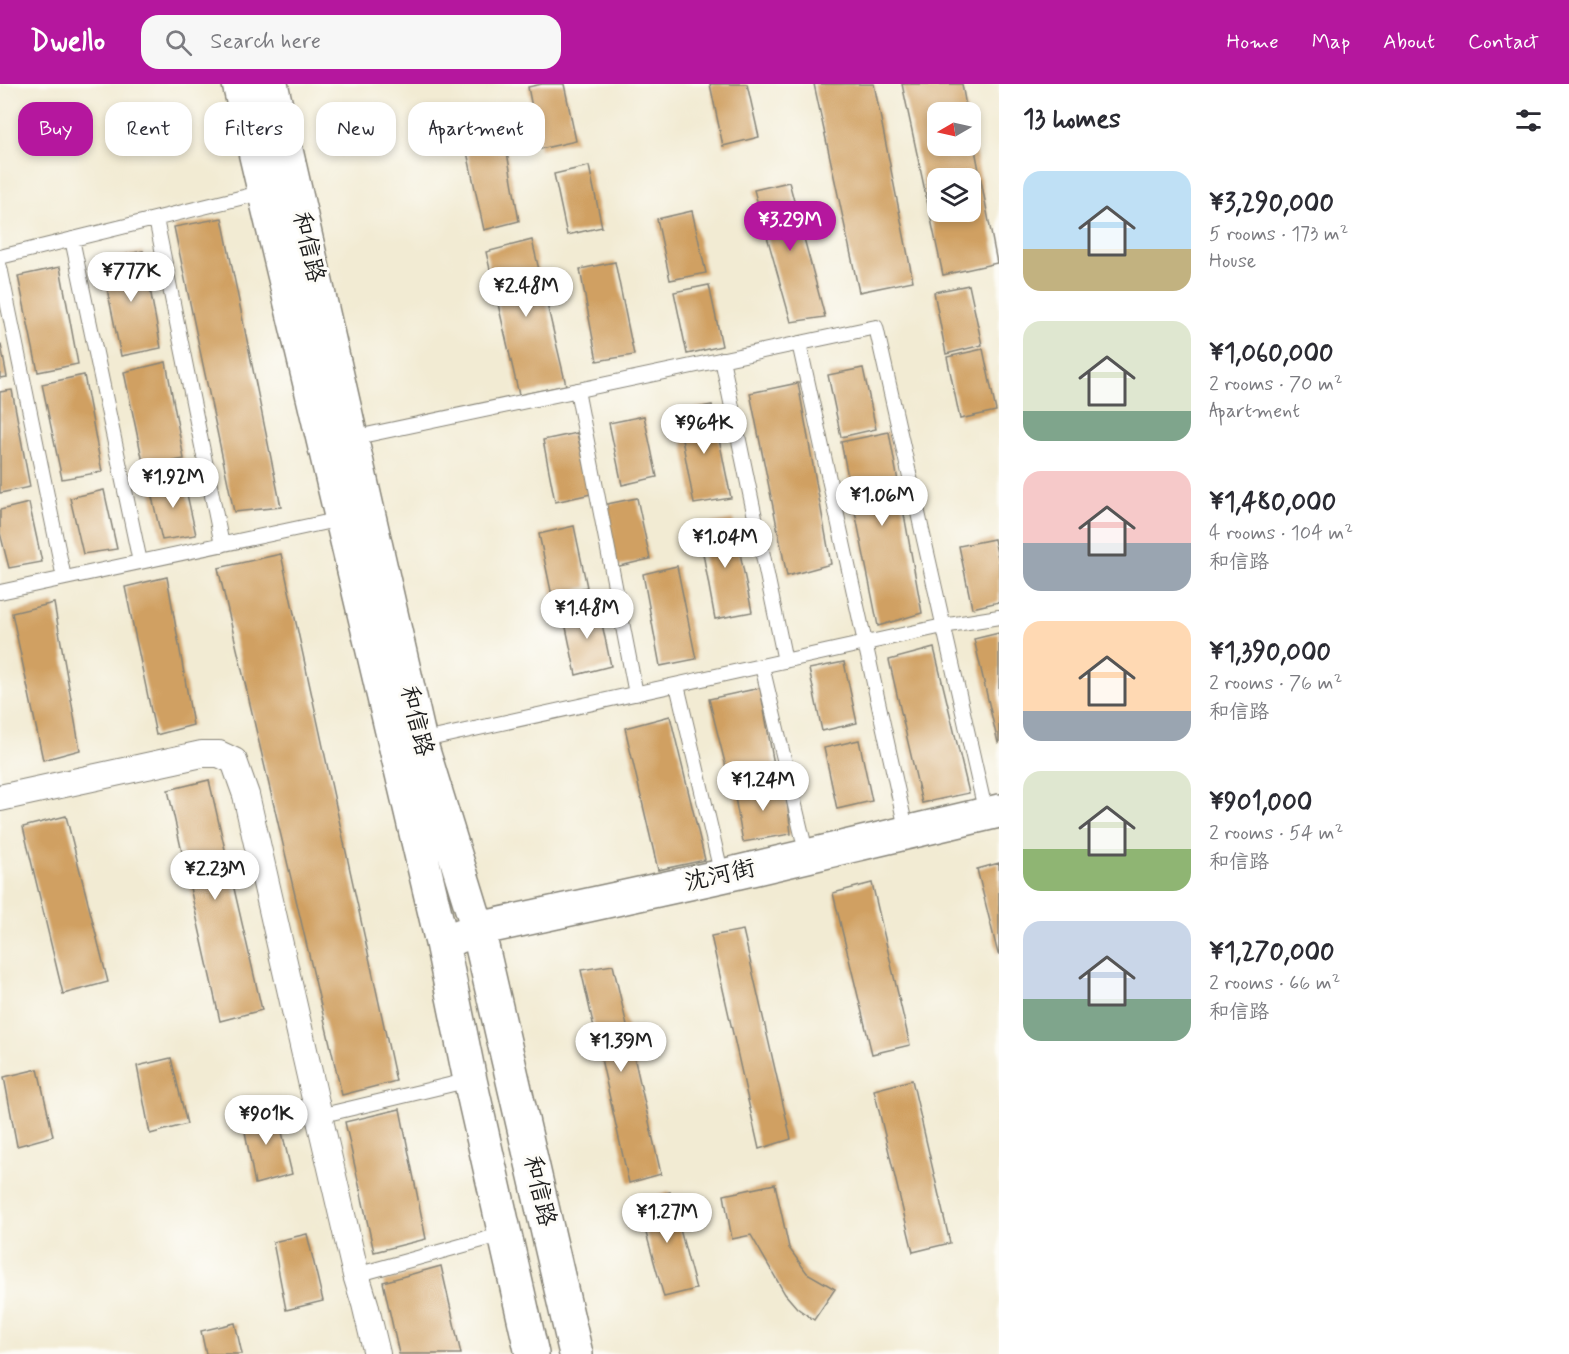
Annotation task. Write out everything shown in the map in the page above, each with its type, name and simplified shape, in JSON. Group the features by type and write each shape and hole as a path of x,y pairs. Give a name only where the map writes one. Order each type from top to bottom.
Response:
{"street":[{"name":"和信路","path":"239,84 442,943 470,1080 532,1354"},
{"name":"和信路","path":"271,84 420,741 478,929 576,1354"},
{"path":"0,798 202,754 219,754 234,762 246,795 318,1116 377,1354"},
{"name":"沈河街","path":"442,943 478,929 722,876 993,813"}],"lane":[{"path":"0,257 264,192"},
{"path":"156,219 222,545"},
{"path":"72,239 140,562"},
{"path":"0,267 64,578"},
{"path":"351,438 876,327 944,626 993,813"},
{"path":"799,343 907,833"},
{"path":"722,359 785,661"},
{"path":"577,390 636,694"},
{"path":"0,592 341,519"},
{"path":"420,741 944,626 999,617"},
{"path":"762,666 807,856"},
{"path":"677,685 722,876"},
{"path":"318,1116 470,1080"},
{"path":"356,1275 504,1234"}],"building":[{"path":"542,84 564,84 576,141 545,148 545,102 531,102 528,87"},
{"path":"710,84 747,84 759,137 723,146"},
{"path":"814,84 874,84 913,281 859,292"},
{"path":"902,84 962,84 965,102 927,102 927,156 976,156 979,168 927,168 927,200"},
{"path":"468,156 508,156 519,221 484,230"},
{"path":"589,166 602,227 567,235 554,174"},
{"path":"981,180 997,263 943,275 932,222 981,222"},
{"path":"789,182 825,317 791,322 754,190"},
{"path":"692,211 706,273 670,280 657,219"},
{"path":"222,218 281,507 234,512 174,227"},
{"path":"532,240 566,385 519,395 486,252"},
{"path":"143,251 161,348 121,356 101,260"},
{"path":"615,262 634,355 597,361 580,269"},
{"path":"60,267 78,364 38,372 18,276"},
{"path":"709,285 722,346 687,354 674,292"},
{"path":"969,285 982,345 946,354 934,292"},
{"path":"0,345 7,377 0,378"},
{"path":"983,349 996,411 960,419 947,357"},
{"path":"166,362 184,459 144,467 124,372"},
{"path":"863,368 876,429 841,437 828,375"},
{"path":"84,375 102,472 62,479 42,384"},
{"path":"798,383 831,564 787,576 750,393"},
{"path":"12,390 30,487 0,493 0,392"},
{"path":"712,405 731,498 694,504 677,412"},
{"path":"644,416 657,477 622,485 609,423"},
{"path":"889,432 922,613 878,626 841,442"},
{"path":"577,433 591,494 555,502 543,440"},
{"path":"183,476 196,535 162,540 149,484"},
{"path":"104,490 117,549 83,554 70,498"},
{"path":"637,498 650,559 615,567 602,505"},
{"path":"29,503 42,562 9,568 0,533 0,510"},
{"path":"733,519 752,612 715,619 698,526"},
{"path":"574,526 587,587 552,596 539,534"},
{"path":"994,539 999,562 999,602 972,608 959,546"},
{"path":"281,554 396,1081 342,1095 218,568"},
{"path":"677,566 696,659 660,666 643,574"},
{"path":"167,577 193,725 156,735 125,587"},
{"path":"54,603 80,750 43,760 12,613"},
{"path":"598,605 611,666 576,675 563,613"},
{"path":"999,633 999,743 998,743 974,639"},
{"path":"934,648 969,793 922,803 889,660"},
{"path":"844,662 857,723 822,731 809,669"},
{"path":"760,688 775,770 729,779 709,699"},
{"path":"670,716 705,860 658,870 625,728"},
{"path":"859,740 872,801 837,809 824,748"},
{"path":"209,780 262,1010 220,1021 168,790"},
{"path":"785,783 791,834 743,842 734,792"},
{"path":"66,816 108,982 63,994 23,827"},
{"path":"999,863 999,954 998,954 977,869"},
{"path":"872,883 910,1045 872,1054 833,893"},
{"path":"743,930 791,1139 759,1149 711,936"},
{"path":"613,965 661,1174 629,1183 581,970"},
{"path":"171,1058 187,1124 150,1134 137,1066"},
{"path":"38,1069 53,1136 17,1146 4,1077"},
{"path":"912,1080 950,1243 913,1252 874,1090"},
{"path":"276,1107 292,1174 255,1184 242,1116"},
{"path":"400,1109 426,1239 374,1252 345,1122"},
{"path":"775,1184 789,1248 807,1273 835,1289 814,1320 797,1308 785,1294 751,1235 732,1239 724,1195"},
{"path":"670,1192 696,1289 664,1297 637,1201"},
{"path":"307,1234 323,1301 286,1310 273,1242"},
{"path":"441,1266 461,1354 399,1354 383,1282"},
{"path":"235,1323 242,1354 206,1354 201,1331"}]}
